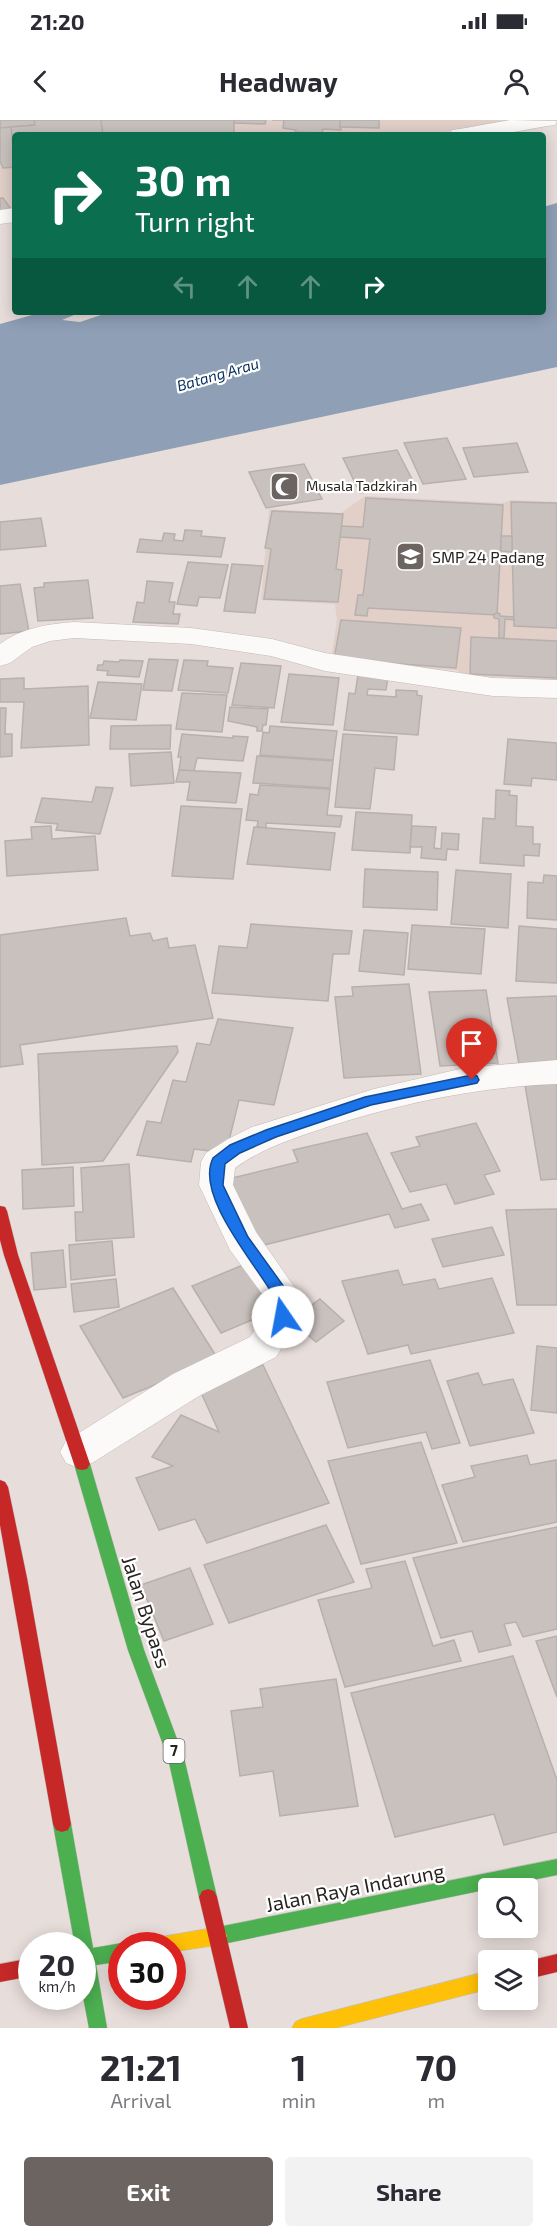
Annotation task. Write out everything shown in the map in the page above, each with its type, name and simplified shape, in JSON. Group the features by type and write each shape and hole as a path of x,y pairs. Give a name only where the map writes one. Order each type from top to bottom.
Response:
{"main road":[{"name":"Jalan Bypass","path":"0,1211 11,1254 82,1466 136,1650 176,1758 239,2028"},
{"path":"0,1487 19,1578 80,1932"},
{"name":"Jalan Raya Indarung","path":"186,1942 557,1867"},
{"path":"538,1968 557,1963"},
{"path":"0,1973 18,1970"},
{"path":"301,2028 478,1983"},
{"path":"95,2010 98,2028"}],"street":[{"path":"477,132 547,120"},
{"path":"0,657 22,641 47,633 74,630 191,636 272,648 337,664 493,687 557,689"},
{"path":"82,1466 186,1384 264,1347 283,1317 279,1291 243,1240 216,1185 218,1162 235,1149 271,1133 370,1100 452,1082 557,1072"}],"shaded area":[{"path":"0,120 517,120 444,132 12,132 12,210 0,212"},
{"name":"SMP 24 Padang","path":"365,496 502,503 511,500 557,502 557,680 469,676 455,670 331,661 337,620 335,604 261,600 269,509 341,513"}],"water":[{"name":"Batang Arau","path":"557,203 557,367 0,485 0,324 32,315 74,315 62,320 80,322 101,315 546,315 546,206"}],"building":[{"path":"0,120 34,120 35,125 0,128"},
{"path":"34,120 101,120 103,132 12,132 12,134 11,127 35,125"},
{"path":"101,120 234,120 234,132 103,132"},
{"path":"234,120 266,120 265,124 234,123"},
{"path":"284,120 340,120 341,130 295,132 296,130 283,128"},
{"path":"340,120 379,120 379,128 340,127"},
{"path":"11,127 12,167 3,168 0,161 0,128"},
{"path":"0,198 3,198 11,209 0,211"},
{"path":"447,438 466,479 423,484 404,443"},
{"path":"517,443 528,472 474,477 463,448"},
{"path":"397,450 415,485 360,493 343,458"},
{"name":"Musala Tadzkirah","path":"304,464 322,499 266,508 249,472"},
{"path":"366,498 503,505 497,615 368,608 367,616 355,615 358,595 363,595 370,539 340,537 341,526 363,527"},
{"path":"511,502 557,503 557,628 514,626"},
{"path":"272,511 343,514 336,569 342,570 338,602 264,599 271,549 265,548"},
{"path":"41,518 46,546 0,550 0,522"},
{"path":"185,530 202,531 201,536 225,538 221,557 137,552 140,539 162,541 164,533 175,534 174,540 183,541"},
{"path":"501,536 512,536 512,552 501,551"},
{"path":"188,562 228,565 220,598 199,597 197,606 177,604"},
{"path":"232,564 263,566 255,613 224,611"},
{"path":"88,580 93,618 38,621 34,588 44,587 44,583"},
{"path":"147,581 173,583 169,602 175,602 173,614 180,614 178,624 133,622 137,602 144,603"},
{"path":"20,584 29,631 0,634 0,586"},
{"path":"498,613 500,616 513,617 514,620 505,619 504,638 499,638 499,619 494,618 494,614"},
{"path":"341,620 461,628 456,668 334,659"},
{"path":"471,637 557,641 557,678 470,674"},
{"path":"149,659 178,660 172,691 143,690"},
{"path":"120,660 143,661 139,677 107,675 108,671 97,670 98,665 103,665 104,661 119,662"},
{"path":"184,660 208,661 207,666 233,668 228,693 178,690"},
{"path":"241,663 281,666 274,708 232,705"},
{"path":"289,674 339,678 333,725 281,722"},
{"path":"358,675 388,677 386,690 368,689 367,695 396,697 396,690 417,691 417,695 422,696 418,735 344,730 349,693 355,694"},
{"path":"24,678 24,689 88,686 89,745 21,748 24,702 0,702 0,679"},
{"path":"98,682 142,684 136,720 90,718"},
{"path":"182,693 227,695 222,732 176,729"},
{"path":"230,707 268,709 266,725 263,725 262,731 257,731 257,727 228,721"},
{"path":"0,708 6,708 5,734 12,734 12,756 0,757"},
{"path":"171,725 170,749 110,749 111,726"},
{"path":"270,726 337,731 333,760 260,755 263,732 269,733"},
{"path":"182,734 248,737 243,761 197,758 194,771 179,770 181,757 178,757"},
{"path":"343,734 397,737 394,770 375,768 370,809 335,807"},
{"path":"508,739 557,743 557,780 532,778 531,786 504,784"},
{"path":"171,752 174,783 131,786 129,754"},
{"path":"257,756 333,761 330,788 253,783"},
{"path":"179,770 241,773 236,803 187,800 190,782 176,782"},
{"path":"260,785 330,789 327,815 342,816 340,827 266,823 266,828 257,827 258,821 246,820 250,794 258,795"},
{"path":"96,787 113,788 100,834 56,830 58,824 35,822 42,798 92,802"},
{"path":"496,790 510,791 509,795 517,796 516,826 533,827 533,844 540,844 539,856 524,855 524,866 480,863 483,818 495,819"},
{"path":"181,806 242,809 233,879 172,876"},
{"path":"356,812 412,815 410,853 352,850"},
{"path":"51,826 52,839 95,836 98,870 7,876 5,841 32,839 31,827"},
{"path":"412,826 436,827 434,848 441,849 442,833 459,834 458,850 447,849 446,860 421,858 422,847 410,847"},
{"path":"254,827 335,833 330,870 247,864"},
{"path":"365,869 438,872 437,910 363,907"},
{"path":"456,870 511,874 508,928 451,924"},
{"path":"544,875 557,876 557,920 527,918 528,882 543,883"},
{"path":"126,918 130,936 150,933 153,941 167,938 169,948 195,945 213,1018 20,1045 23,1064 0,1067 0,935"},
{"path":"251,924 352,931 349,954 333,954 328,1001 212,993 219,946 247,948"},
{"path":"412,925 485,929 481,974 408,969"},
{"path":"519,926 557,929 557,983 516,981"},
{"path":"364,930 408,933 404,975 359,971"},
{"path":"409,984 421,1074 344,1078 335,997 353,996 352,987"},
{"path":"486,990 498,1063 440,1066 429,992"},
{"path":"557,996 557,1063 519,1064 507,998"},
{"path":"218,1019 293,1028 274,1105 239,1100 226,1153 194,1149 191,1162 137,1155 147,1121 161,1123 173,1080 186,1082 197,1043 210,1045"},
{"path":"177,1046 178,1052 103,1161 42,1165 38,1054"},
{"path":"557,1084 557,1179 541,1180 525,1085"},
{"path":"476,1123 500,1171 484,1175 494,1194 455,1204 446,1184 410,1192 391,1153 420,1146 416,1137"},
{"path":"367,1133 402,1209 421,1204 429,1220 395,1228 389,1214 256,1247 228,1179 298,1162 293,1150"},
{"path":"129,1164 134,1237 76,1241 75,1212 83,1212 81,1168"},
{"path":"73,1167 74,1206 23,1209 22,1170"},
{"path":"557,1209 557,1305 517,1305 506,1210"},
{"path":"492,1227 504,1255 443,1267 432,1239"},
{"path":"112,1241 115,1275 71,1280 69,1245"},
{"path":"63,1250 66,1287 34,1290 31,1253"},
{"path":"243,1265 273,1311 221,1333 192,1286"},
{"path":"398,1270 403,1285 435,1279 439,1289 492,1278 514,1333 411,1354 408,1345 368,1354 342,1281"},
{"path":"116,1279 119,1307 74,1312 71,1284"},
{"path":"173,1288 218,1359 123,1398 80,1326"},
{"path":"320,1299 344,1321 316,1342 291,1320"},
{"path":"537,1346 557,1348 557,1413 531,1410"},
{"path":"430,1360 460,1443 432,1449 426,1432 348,1448 327,1382"},
{"path":"263,1365 329,1503 207,1543 195,1519 159,1530 136,1478 173,1466 152,1457 181,1415 219,1432 198,1386"},
{"path":"478,1373 483,1385 513,1379 534,1433 470,1446 447,1381"},
{"path":"421,1442 457,1543 361,1564 328,1461"},
{"path":"527,1455 530,1465 556,1460 557,1522 463,1542 442,1485 475,1477 471,1466"},
{"path":"326,1525 354,1582 229,1623 204,1565"},
{"path":"557,1527 557,1629 523,1637 516,1622 504,1624 511,1645 479,1652 472,1631 441,1638 413,1558"},
{"path":"405,1561 433,1646 454,1640 461,1661 345,1687 318,1600 372,1588 366,1569"},
{"path":"190,1568 213,1624 164,1641 141,1585"},
{"path":"557,1636 557,1697 536,1641"},
{"path":"513,1656 557,1780 557,1832 504,1845 494,1814 395,1837 351,1693"},
{"path":"336,1679 358,1806 280,1816 273,1771 240,1776 231,1711 263,1707 260,1689"}],"traffic: fast":[{"path":"82,1464 136,1650 176,1758 208,1897"},
{"path":"62,1824 98,2028"},
{"path":"218,1936 557,1867"},
{"path":"96,1956 108,1954"}],"traffic: slow":[{"path":"186,1942 218,1936"},
{"path":"301,2028 478,1983"}],"traffic: jam":[{"path":"0,1211 11,1255 82,1464"},
{"path":"0,1487 19,1578 62,1824"},
{"path":"208,1897 239,2028"},
{"path":"538,1968 557,1963"},
{"path":"0,1973 18,1970"}],"place":[{"name":"Musala Tadzkirah","path":"285,486"},
{"name":"SMP 24 Padang","path":"411,557"}],"route":[{"path":"283,1317 279,1291 243,1240 216,1185 218,1162 235,1149 271,1133 370,1100 452,1082 472,1080"}]}
